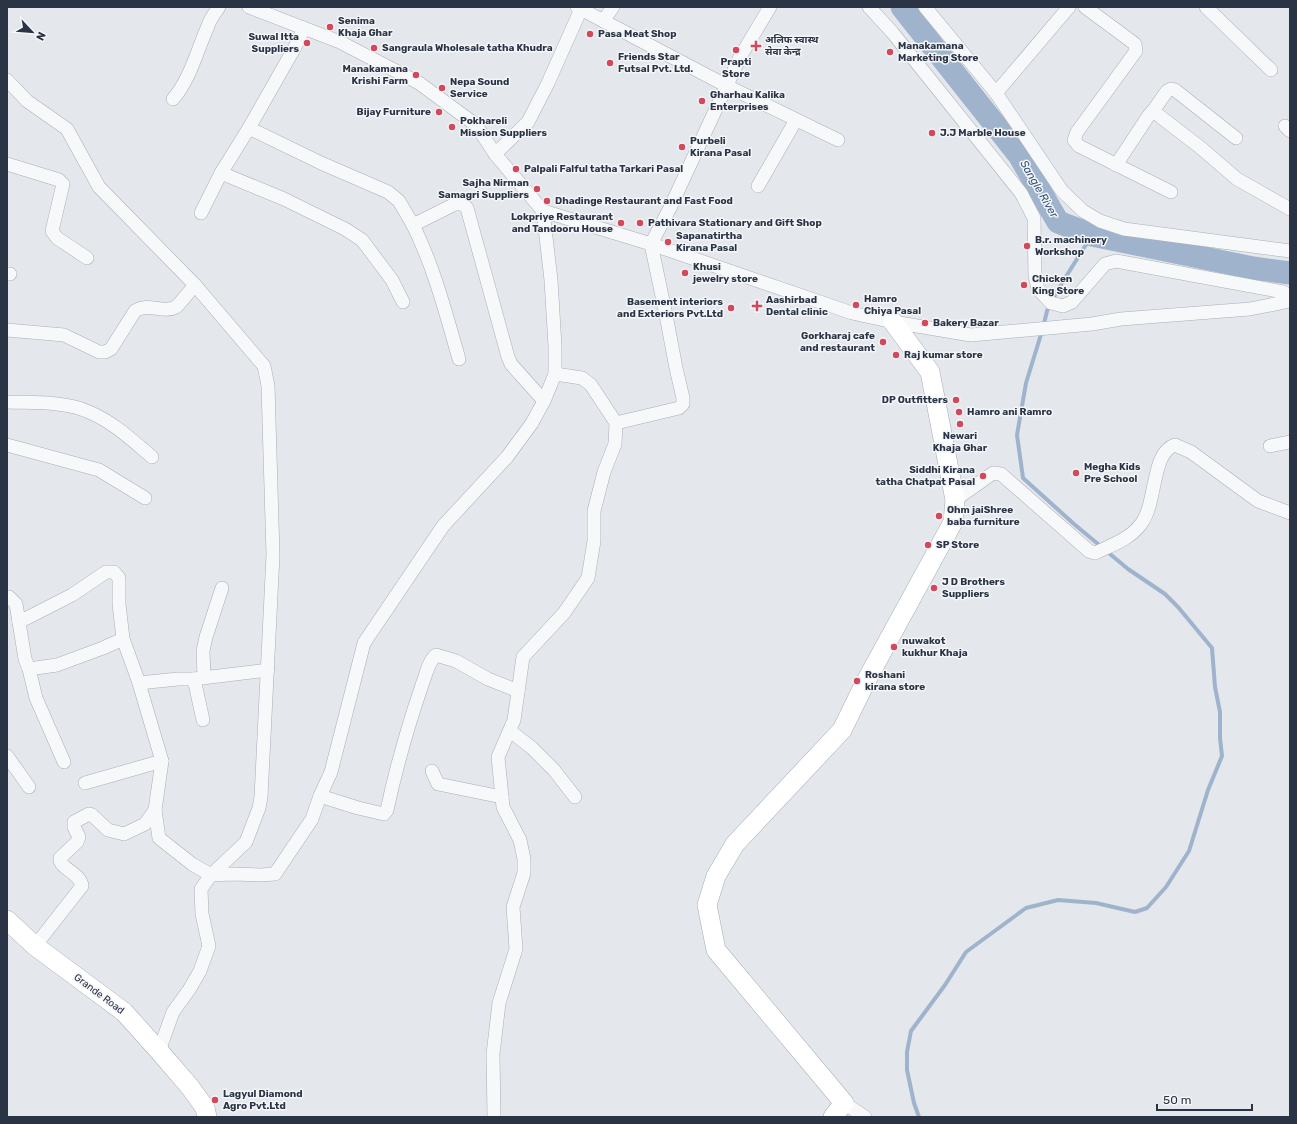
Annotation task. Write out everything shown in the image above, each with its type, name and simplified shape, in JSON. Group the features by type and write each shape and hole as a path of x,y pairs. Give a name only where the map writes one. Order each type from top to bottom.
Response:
{"street":[{"path":"172,99 179,91 193,63 208,24 219,7"},
{"path":"19,622 72,595 106,572 114,572 119,578 119,604 123,639 139,682 162,762 155,810 159,838 192,864 211,876 232,874 275,874 312,819 320,796 331,772 364,643 443,526 507,457 532,423 544,401 555,374 551,280 542,211 495,154 476,125 418,83 340,42 249,7"},
{"path":"603,22 613,7"},
{"path":"616,423 679,408 683,404 651,244 670,208 740,57 770,7"},
{"path":"870,7 892,32 1021,193 1034,218 1035,276 1038,289 1051,303 1063,306 1072,302 1105,264 1116,261 1283,292 1290,296"},
{"path":"925,7 996,93 1062,191 1083,211 1100,221 1124,229 1290,251"},
{"path":"996,93 1069,7"},
{"path":"1084,7 1135,44 1136,51 1077,132 1074,140 1080,146 1171,192"},
{"path":"1206,7 1271,70"},
{"path":"495,154 528,122 548,83 579,8 727,86 838,140"},
{"path":"201,213 221,173 249,128 295,47 304,28"},
{"path":"7,80 27,100 67,129 99,187 194,285 264,366 268,386 273,555 261,797 259,808 246,842 211,876 201,889 202,914 209,946 200,971 189,990 172,1012 159,1051"},
{"path":"1116,165 1149,114 1153,111 1167,91 1171,89 1175,90 1236,138"},
{"path":"1153,111 1237,179 1290,209"},
{"path":"758,186 796,120"},
{"path":"249,128 321,163 388,192 399,201 413,224 425,250 460,359"},
{"path":"7,164 59,180 63,184 52,231 56,238 87,258"},
{"path":"221,173 284,199 362,240 392,280 403,302"},
{"path":"413,224 455,204 462,204 467,208 508,357 511,364 544,401"},
{"path":"542,211 651,244 852,314 971,335 1092,324 1121,319 1250,309 1290,302"},
{"path":"7,330 64,335 99,352 105,352 111,349 135,311 148,307 162,309 176,307 194,285"},
{"path":"865,1117 839,1110 716,950 707,905 716,876 735,844 842,730 866,681 952,522 955,500 930,372 893,322"},
{"path":"494,1117 493,1054 499,1002 516,949 513,907 524,872 524,859 520,840 504,807 498,757 514,720 523,657 564,613 588,578 594,541 594,511 604,472 615,444 616,423 591,385 582,378 555,374"},
{"path":"7,402 58,404 88,411 117,427 152,457"},
{"path":"1270,446 1290,442"},
{"path":"7,445 99,470 145,498"},
{"path":"955,500 993,473 1001,474 1089,551 1095,553 1127,538 1143,522 1149,508 1158,466 1164,452 1169,446 1175,445 1191,452 1258,501 1290,513"},
{"path":"203,720 199,678 206,637 222,588"},
{"path":"7,597 9,597 16,604 25,659 36,698 64,762"},
{"path":"29,669 57,665 104,648 123,639"},
{"path":"320,796 365,810 384,814 387,810 414,708 431,661 436,655 456,661 488,679 518,691"},
{"path":"139,682 199,678 268,670"},
{"path":"510,732 532,748 554,770 575,797"},
{"path":"7,756 30,787"},
{"path":"85,783 162,762"},
{"path":"432,771 438,784 502,797"},
{"path":"35,946 82,886 80,878 62,865 60,861 60,858 77,842 79,837 74,827 74,822 89,814 108,830 124,834 145,824 155,810"},
{"name":"Grande Road","path":"7,920 35,946 124,1012 159,1051 205,1108 207,1117"}],"waterway":[{"name":"Sangle River","path":"902,7 1019,155 1058,222 1092,235 1253,268 1290,273"},
{"path":"919,1117 914,1103 907,1070 907,1052 911,1031 945,985 966,952 1026,908 1058,900 1096,903 1135,912 1147,908 1166,887 1189,851 1208,790 1222,756 1220,712 1215,687 1212,648 1178,607 1165,594 1128,569 1074,524 1023,478 1017,435 1026,383 1047,311 1057,291 1092,235"}],"place":[{"name":"Senima Khaja Ghar","path":"330,27"},
{"name":"Pasa Meat Shop","path":"590,34"},
{"name":"Suwal Itta Suppliers","path":"307,43"},
{"name":"अलिफ स्वास्थ सेवा केन्द्र","path":"756,46"},
{"name":"Sangraula Wholesale tatha Khudra","path":"374,48"},
{"name":"Prapti Store","path":"736,50"},
{"name":"Manakamana Marketing Store","path":"890,52"},
{"name":"Friends Star Futsal Pvt. Ltd.","path":"610,63"},
{"name":"Manakamana Krishi Farm","path":"416,75"},
{"name":"Nepa Sound Service","path":"442,88"},
{"name":"Gharhau Kalika Enterprises","path":"702,101"},
{"name":"Bijay Furniture","path":"439,112"},
{"name":"Pokhareli Mission Suppliers","path":"452,127"},
{"name":"J.J Marble House","path":"932,133"},
{"name":"Purbeli Kirana Pasal","path":"682,147"},
{"name":"Palpali Falful tatha Tarkari Pasal","path":"516,169"},
{"name":"Sajha Nirman Samagri Suppliers","path":"537,189"},
{"name":"Dhadinge Restaurant and Fast Food","path":"547,201"},
{"name":"Lokpriye Restaurant and Tandooru House","path":"621,223"},
{"name":"Pathivara Stationary and Gift Shop","path":"640,223"},
{"name":"Sapanatirtha Kirana Pasal","path":"668,242"},
{"name":"B.r. machinery Workshop","path":"1027,246"},
{"name":"Khusi jewelry store","path":"685,273"},
{"name":"Chicken King Store","path":"1024,285"},
{"name":"Hamro Chiya Pasal","path":"856,305"},
{"name":"Aashirbad Dental clinic","path":"757,306"},
{"name":"Basement interiors and Exteriors Pvt.Ltd","path":"731,308"},
{"name":"Bakery Bazar","path":"925,323"},
{"name":"Gorkharaj cafe and restaurant","path":"883,342"},
{"name":"Raj kumar store","path":"896,355"},
{"name":"DP Outfitters","path":"956,400"},
{"name":"Hamro ani Ramro","path":"959,412"},
{"name":"Newari Khaja Ghar","path":"960,424"},
{"name":"Megha Kids Pre School","path":"1076,473"},
{"name":"Siddhi Kirana tatha Chatpat Pasal","path":"983,476"},
{"name":"Ohm jaiShree baba furniture","path":"939,516"},
{"name":"SP Store","path":"928,545"},
{"name":"J D Brothers Suppliers","path":"934,588"},
{"name":"nuwakot kukhur Khaja","path":"894,647"},
{"name":"Roshani kirana store","path":"857,681"},
{"name":"Lagyul Diamond Agro Pvt.Ltd","path":"215,1100"}]}
